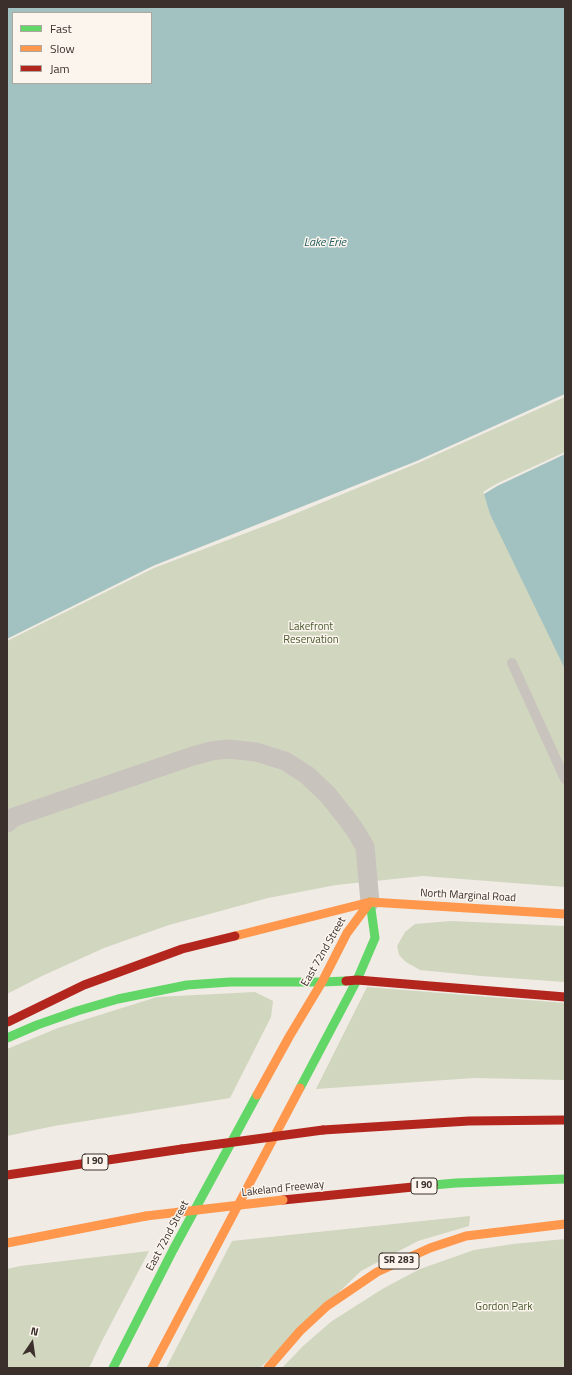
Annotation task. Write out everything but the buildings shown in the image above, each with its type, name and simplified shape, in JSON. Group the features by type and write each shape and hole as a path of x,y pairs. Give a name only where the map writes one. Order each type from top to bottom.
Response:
{"main road":[{"name":"North Marginal Road","path":"7,1022 84,985 182,949 370,902 565,914"},
{"path":"152,1368 356,980 375,938 370,902"},
{"name":"East 72nd Street","path":"113,1368 173,1250 286,1044 322,982 347,933 370,902"},
{"path":"7,1038 37,1025 77,1011 118,999 187,985 230,982 322,982 356,980 565,997"},
{"name":"I 90","path":"7,1175 323,1130 469,1121 565,1120"},
{"name":"Lakeland Freeway","path":"7,1243 146,1216 283,1200 456,1183 565,1179"},
{"name":"SR 283","path":"268,1368 300,1331 327,1306 377,1272 430,1248 466,1236 565,1224"}],"street":[{"path":"7,823 14,817 193,756 211,751 228,749 256,752 285,761 308,775 328,794 357,833 365,847 370,902"}],"lane":[{"path":"512,663 565,779"}],"green space":[{"name":"Lakefront Reservation","path":"565,240 565,887 423,876 336,885 268,898 169,925 104,948 42,976 7,994 7,493"},
{"path":"451,921 565,926 565,982 420,970 406,962 399,955 397,946 405,932 415,924"},
{"path":"367,987 565,1003 565,1080 474,1078 316,1089"},
{"path":"255,992 273,1001 271,1017 230,1098 54,1126 7,1136 7,1049 58,1028 157,997"},
{"path":"470,1216 469,1226 418,1241 361,1271 260,1368 166,1368 232,1241"},
{"name":"Gordon Park","path":"565,1239 565,1368 282,1368 303,1346 332,1321 384,1288 420,1269 474,1250 513,1244"},
{"path":"149,1251 89,1368 7,1368 7,1269 20,1266"}],"water":[{"name":"Lake Erie","path":"7,7 565,7 565,395 417,461 153,566 7,639"},
{"path":"565,454 565,669 490,514 484,494 497,486"}],"pier":[{"path":"565,394 565,397 418,463 275,522 154,568 7,641 7,639 153,566 417,461"},
{"path":"565,452 565,454 497,486 484,494 483,492 496,484"}],"traffic: fast":[{"path":"300,1088 357,980 375,938 370,902"},
{"path":"7,1038 37,1025 77,1011 118,999 187,985 230,982 346,981"},
{"path":"113,1368 173,1250 257,1095"},
{"path":"433,1185 565,1179"}],"traffic: slow":[{"path":"370,902 565,914"},
{"path":"257,1095 322,982 347,933 370,902"},
{"path":"235,936 370,902"},
{"path":"152,1368 300,1088"},
{"path":"146,1216 283,1200"},
{"path":"7,1243 146,1216"},
{"path":"268,1368 300,1331 327,1306 377,1272 430,1248 466,1236 565,1224"}],"traffic: jam":[{"path":"8,1022 84,985 182,949 235,936"},
{"path":"346,981 357,980 565,997"},
{"path":"323,1130 469,1121 565,1120"},
{"path":"182,1149 323,1130"},
{"path":"7,1175 182,1149"},
{"path":"283,1200 433,1185"}]}
